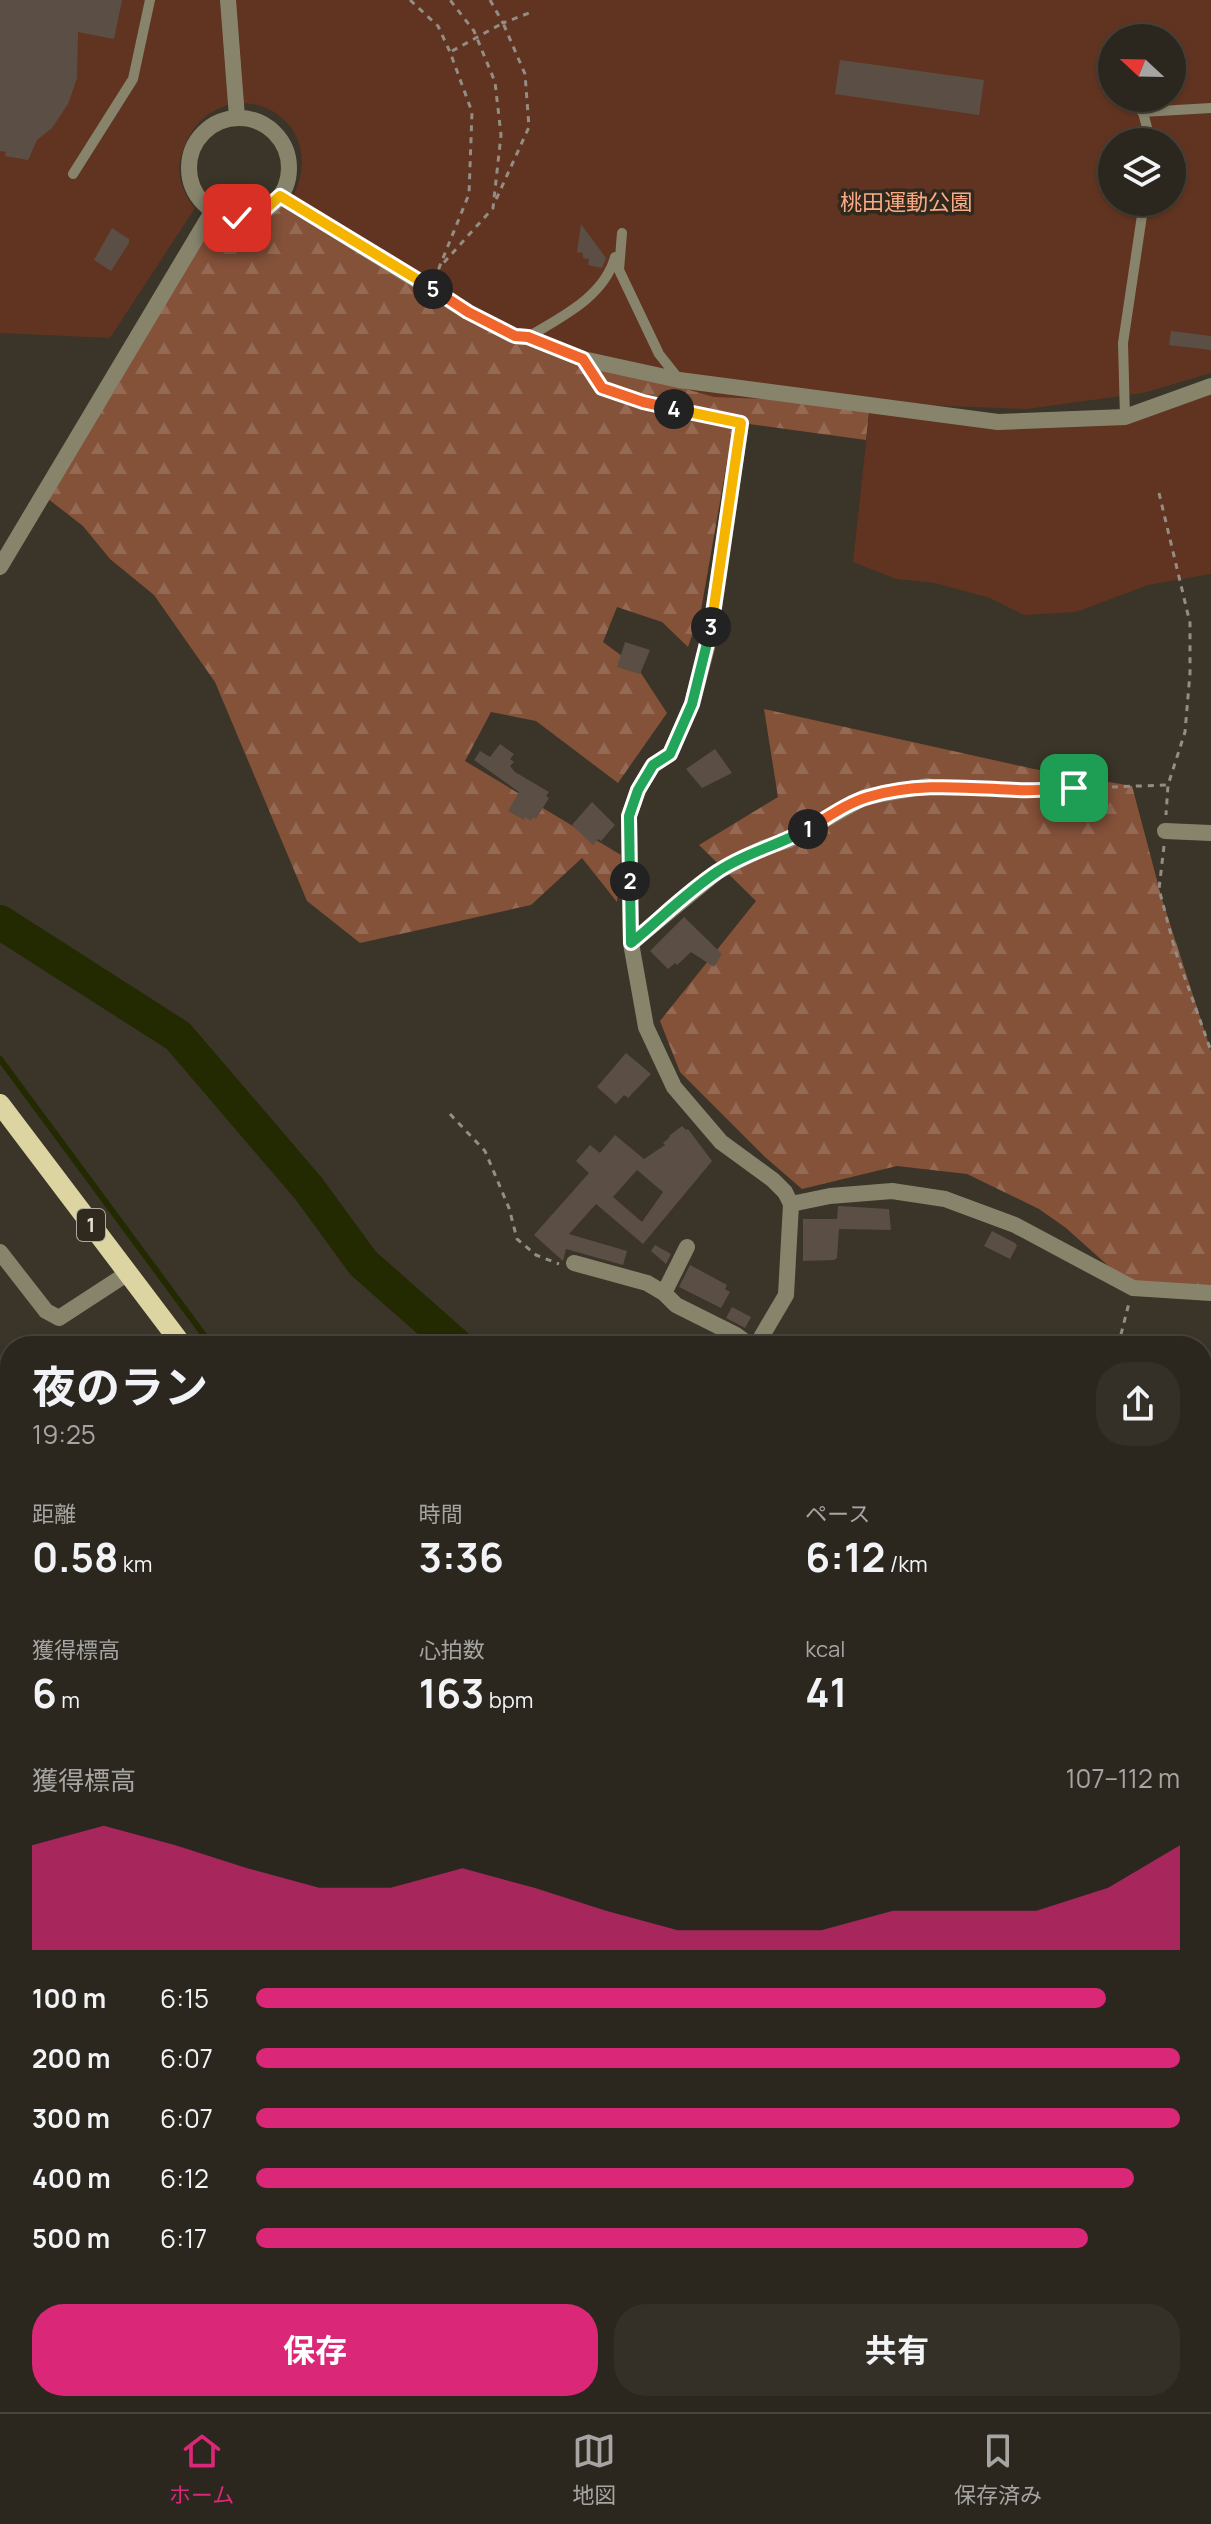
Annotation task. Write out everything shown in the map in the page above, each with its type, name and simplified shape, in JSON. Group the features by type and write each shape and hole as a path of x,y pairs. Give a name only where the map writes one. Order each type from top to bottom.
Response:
{"main road":[{"name":"1","path":"0,1104 175,1336"}],"street":[{"path":"228,0 237,117"},
{"path":"237,117 253,119 279,137 287,151 289,166 287,182 280,196 261,213 237,218 213,210 201,200 193,186 190,171 191,155 208,129 237,117"},
{"path":"280,196 468,312 515,336 528,337 583,359 679,380 998,422 1125,417 1211,386"},
{"path":"0,567 213,210"},
{"path":"741,423 710,636 692,704 670,754 653,765 638,790 629,816 631,943 646,1027 674,1087 721,1142 773,1180 791,1204 786,1295 760,1336"},
{"path":"631,943 717,872 763,848 789,840 865,797 928,786"},
{"path":"1165,831 1211,833"},
{"path":"791,1204 830,1196 892,1191 945,1199 1015,1225 1133,1288 1211,1293"},
{"path":"664,1293 687,1247"},
{"path":"0,1252 46,1311 59,1318 128,1273"},
{"path":"574,1263 647,1283 676,1305 738,1336"}],"lane":[{"path":"73,174 133,79 150,0"},
{"path":"1186,109 1211,108"},
{"path":"1142,112 1147,128"},
{"path":"1125,417 1123,343 1142,216"},
{"path":"528,337 587,300 613,266 622,232 619,270 659,354 679,380"},
{"path":"583,359 602,388 643,402 741,423"}],"path":[{"path":"410,0 438,26 472,112 469,194 439,268 493,208 529,127 525,74 490,0"},
{"path":"450,0 474,31 495,82 501,135 493,208"},
{"path":"450,52 503,23 529,13"},
{"path":"1159,493 1190,623 1185,732 1168,785 1159,889 1175,950 1211,1051"},
{"path":"928,786 1019,790 1168,785"},
{"path":"450,1114 485,1151 509,1208 517,1239 536,1255 558,1264 574,1263"},
{"path":"1121,1336 1133,1288"}],"green space":[{"name":"桃田運動公園","path":"0,0 1211,0 1211,373 1143,393 1027,409 714,397 563,354 515,336 293,197 302,166 298,141 285,121 266,108 243,103 220,108 199,123 183,150 181,181 195,208 110,338 0,333"},
{"path":"278,203 870,403 866,440 734,422 701,610 688,647 662,622 617,607 603,642 637,667 667,713 618,783 536,721 491,712 465,761 621,855 617,902 582,858 531,905 360,943 307,901 215,682 154,595 110,559 83,526 43,495 209,217 246,222 262,216"},
{"path":"1211,387 1211,574 1148,585 1076,612 1024,615 990,598 935,583 896,579 853,562 870,406 991,420 1084,418"},
{"path":"764,709 1034,769 1132,786 1162,899 1211,1051 1211,1293 1133,1288 1066,1228 1039,1209 967,1174 897,1166 802,1189 765,1157 680,1072 660,1021 756,901 699,845 778,797"}],"building":[{"path":"0,0 122,0 114,39 78,32 77,78 68,104 52,128 37,140 28,160 5,156 6,152 0,151"},
{"path":"840,60 984,80 979,115 835,94"},
{"path":"581,224 606,258 602,268 588,265 589,259 577,252"},
{"path":"112,228 129,239 129,243 111,271 94,260"},
{"path":"1171,331 1211,336 1211,350 1169,345"},
{"path":"625,642 650,650 640,674 617,667"},
{"path":"500,744 514,754 510,759 514,762 510,766 515,772 549,792 546,796 549,798 536,819 533,817 531,821 525,817 524,820 508,811 519,792 474,760 480,751 490,757"},
{"path":"715,749 732,773 702,788 686,769"},
{"path":"592,802 615,825 601,841 598,839 593,845 572,825"},
{"path":"684,917 722,954 714,967 691,952 668,969 650,951"},
{"path":"626,1053 651,1074 628,1098 624,1095 616,1104 597,1087"},
{"path":"682,1126 688,1129 712,1161 643,1244 596,1204 569,1234 627,1251 623,1265 566,1249 563,1261 534,1235 589,1173 576,1161 590,1145 600,1153 615,1135 644,1159 665,1145 663,1143","holes":["637,1170 663,1192 642,1222 613,1197"]},
{"path":"838,1206 889,1209 891,1230 839,1229 837,1258 803,1261 803,1219 837,1219"},
{"path":"992,1231 1017,1246 1010,1259 984,1246"},
{"path":"655,1245 671,1254 666,1264 651,1251"},
{"path":"690,1265 727,1285 725,1289 730,1292 721,1308 679,1287"},
{"path":"732,1307 751,1317 745,1328 726,1318"}],"waterway":[{"path":"0,922 178,1036 309,1189 363,1263 446,1336"},
{"path":"0,1059 205,1336"}],"route":[{"path":"237,218 261,213 280,196 468,312 515,336 528,337 583,359 602,388 643,402 741,423 710,636 692,704 670,754 653,765 638,790 629,816 631,943 717,872 763,848 789,840 865,797 928,786 1019,790 1074,788"}]}
